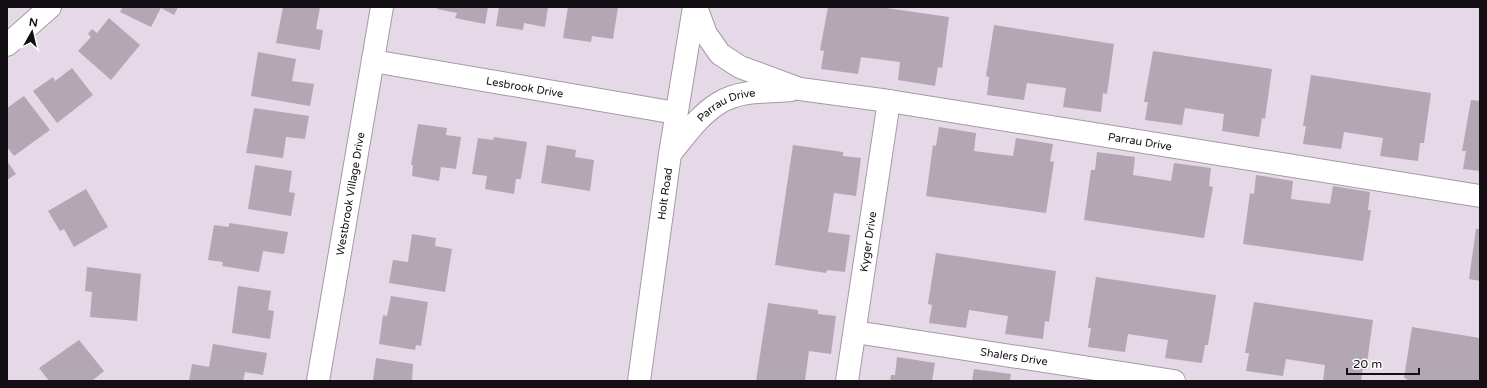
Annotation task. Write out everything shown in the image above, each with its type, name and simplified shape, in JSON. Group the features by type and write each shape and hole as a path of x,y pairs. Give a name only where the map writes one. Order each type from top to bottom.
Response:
{"street":[{"path":"7,45 50,7"},
{"name":"Westbrook Village Drive","path":"318,381 382,7"},
{"name":"Parrau Drive","path":"695,7 706,34 720,54 740,67 800,89 889,101 1480,196"},
{"name":"Holt Road","path":"639,381 676,113 695,7"},
{"name":"Lesbrook Drive","path":"372,61 676,113"},
{"name":"Parrau Drive","path":"670,154 698,120 719,103 735,96 800,89"},
{"name":"Kyger Drive","path":"847,381 889,101"},
{"name":"Shalers Drive","path":"855,332 1174,381"}],"building":[{"path":"123,7 178,7 174,15 161,8 151,27 120,12"},
{"path":"283,7 320,7 316,29 323,30 320,50 276,43"},
{"path":"438,7 488,7 485,24 455,18 457,13 437,9"},
{"path":"499,7 548,7 545,27 524,23 523,30 496,26"},
{"path":"568,7 618,7 613,39 592,36 591,42 563,38"},
{"path":"828,7 879,7 949,17 942,68 938,67 935,86 898,80 900,62 861,57 858,74 821,69 824,51 820,50"},
{"path":"109,18 140,45 111,80 78,51 91,37 88,34 92,29 97,33"},
{"path":"994,25 1114,44 1107,94 1103,93 1101,112 1063,107 1066,88 1027,83 1024,100 987,95 989,77 986,76"},
{"path":"1153,51 1272,69 1265,119 1262,118 1259,137 1222,131 1224,114 1185,108 1182,125 1145,120 1148,102 1144,102"},
{"path":"258,52 296,59 292,81 314,84 310,106 251,96"},
{"path":"72,68 93,95 57,123 33,91 53,77 55,81"},
{"path":"1311,75 1431,93 1424,143 1420,143 1418,161 1380,156 1383,138 1344,132 1341,149 1303,144 1306,126 1303,126"},
{"path":"24,96 50,130 14,156 7,147 7,108"},
{"path":"1471,100 1480,101 1480,171 1463,169 1466,151 1462,151"},
{"path":"254,108 309,116 305,139 286,137 283,158 246,153"},
{"path":"418,124 447,128 446,135 461,137 456,169 441,167 439,181 412,176 413,165 411,165"},
{"path":"939,127 976,133 974,151 1013,156 1016,138 1053,144 1050,161 1054,162 1046,213 926,196 933,145 936,146"},
{"path":"494,137 527,142 521,179 516,179 514,194 485,189 487,176 472,174 478,138 493,140"},
{"path":"547,145 576,150 575,157 594,160 590,191 541,183"},
{"path":"793,145 843,152 843,156 861,158 856,196 834,193 828,232 850,235 845,272 827,270 826,273 775,265"},
{"path":"1097,152 1135,157 1133,175 1171,181 1174,163 1211,168 1209,186 1213,187 1204,238 1084,220 1091,170 1095,170"},
{"path":"7,161 16,174 7,180"},
{"path":"255,165 292,171 289,192 295,193 291,216 248,209"},
{"path":"1256,175 1293,181 1291,199 1330,204 1333,186 1370,192 1368,210 1371,210 1363,261 1243,244 1250,193 1254,194"},
{"path":"86,189 108,227 74,247 64,229 60,231 48,211"},
{"path":"229,223 288,232 284,254 263,251 259,272 222,266 223,262 208,260 214,225 229,227"},
{"path":"1476,229 1480,229 1480,281 1469,279"},
{"path":"412,234 436,238 435,246 452,249 445,292 389,283 393,260 408,262"},
{"path":"936,253 1056,271 1049,322 1045,321 1043,339 1005,334 1008,316 969,310 966,328 929,323 932,305 928,304"},
{"path":"87,267 141,274 137,321 90,317 92,292 85,291"},
{"path":"1096,277 1216,295 1208,345 1205,345 1202,363 1165,358 1168,340 1128,334 1125,352 1088,347 1091,328 1088,328"},
{"path":"238,286 271,291 268,310 274,311 270,339 232,333"},
{"path":"391,296 428,302 421,346 416,345 415,350 379,344 383,315 387,316"},
{"path":"1254,302 1373,320 1366,370 1363,369 1361,381 1323,381 1325,365 1286,359 1283,376 1246,371 1249,353 1245,353"},
{"path":"768,303 818,310 818,314 836,316 831,354 809,351 805,381 756,381"},
{"path":"1412,327 1480,338 1480,381 1407,381 1407,379 1404,378"},
{"path":"79,340 104,371 92,381 49,381 39,368"},
{"path":"213,344 267,353 263,375 245,372 243,381 189,381 192,364 209,367"},
{"path":"897,357 935,363 932,381 890,381 891,375 895,375"},
{"path":"376,358 413,364 412,381 373,381"},
{"path":"974,369 1011,374 1010,381 972,381"}]}
